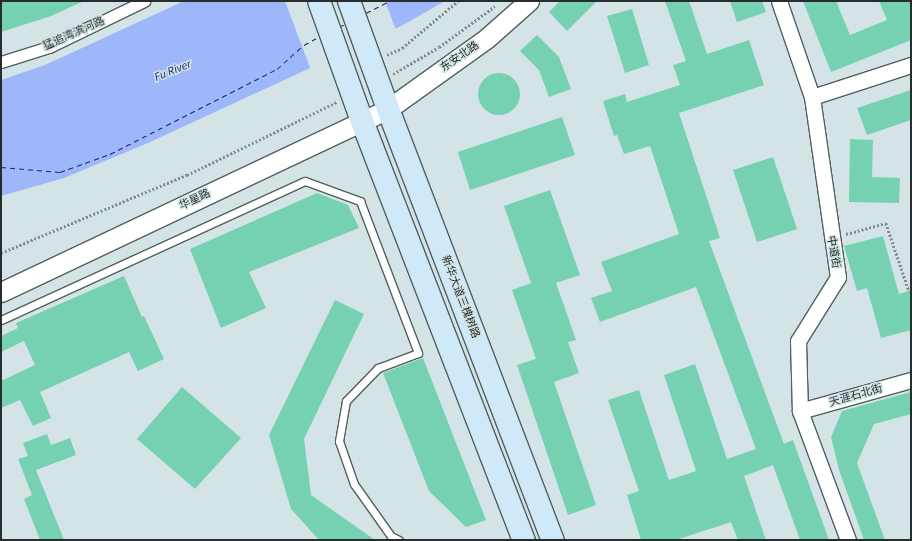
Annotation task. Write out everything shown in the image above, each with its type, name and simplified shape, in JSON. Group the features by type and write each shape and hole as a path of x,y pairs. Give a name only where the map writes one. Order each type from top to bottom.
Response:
{"main road":[{"path":"319,1 352,95 524,540"},
{"name":"新华大道三槐树路","path":"349,1 388,109 554,540"}],"street":[{"name":"猛追湾滨河路","path":"1,62 48,46 144,1"},
{"name":"东安北路","path":"388,109 487,38 529,1"},
{"name":"中道街","path":"779,1 812,98 830,233 838,277 798,341 800,411 848,540"},
{"path":"812,98 911,65"},
{"name":"华星路","path":"1,292 388,109"},
{"name":"天涯石北街","path":"800,411 911,380"}],"lane":[{"path":"1,320 305,181 360,201 418,353 378,368 346,400 339,441 354,484 391,536 398,540"}],"path":[{"path":"373,66 402,48 458,1"},
{"path":"373,66 439,48 496,6"},
{"path":"1,253 187,175 301,118 352,95"},
{"path":"830,233 846,234 886,223 909,291"}],"water":[{"name":"Fu River","path":"184,1 445,1 403,25 148,143 64,178 1,196 1,80 45,65"}],"pier":[{"path":"285,1 385,1 396,30 311,70"}],"building":[{"path":"1,1 84,1 51,16 1,32"},
{"path":"560,1 597,1 567,31 549,12"},
{"path":"665,1 689,1 707,54 749,40 764,85 679,113 720,238 709,241 784,444 793,440 829,540 800,540 773,465 744,476 766,540 738,540 731,522 676,540 641,540 627,495 639,491 608,400 639,390 669,480 696,471 664,375 695,364 727,459 756,449 696,287 600,322 591,298 612,291 601,262 679,234 650,146 624,154 617,135 614,136 603,101 625,94 627,102 680,85 673,65 686,61"},
{"path":"730,1 762,1 766,12 737,22"},
{"path":"803,1 836,1 850,35 887,20 879,1 911,1 911,40 831,72"},
{"path":"632,9 649,65 625,73 607,16"},
{"path":"537,35 559,57 571,89 549,97 539,70 520,51"},
{"path":"499,73 514,79 520,94 514,109 499,115 484,109 478,94 484,79"},
{"path":"911,90 911,120 867,135 857,108"},
{"path":"562,117 575,155 470,190 458,152"},
{"path":"850,139 873,140 872,177 900,178 899,203 849,202"},
{"path":"773,157 797,229 757,242 733,170"},
{"path":"550,190 580,275 556,283 576,340 568,342 579,373 554,382 596,505 568,515 517,365 536,359 512,290 531,283 504,206"},
{"path":"317,193 348,205 359,228 249,272 266,308 221,328 190,249"},
{"path":"883,236 899,294 911,290 911,330 881,338 867,288 857,291 844,246"},
{"path":"124,276 142,317 144,316 164,359 138,371 129,352 40,392 51,418 33,426 20,400 1,408 1,381 35,365 24,341 1,352 1,336 18,328 16,323"},
{"path":"335,300 364,314 304,439 311,495 375,540 319,540 291,509 269,435"},
{"path":"423,358 486,520 466,527 429,491 383,373"},
{"path":"182,387 241,438 195,489 137,439"},
{"path":"911,392 911,414 874,424 857,463 885,540 864,540 839,470 831,437 842,411"},
{"path":"47,434 51,445 70,438 76,455 36,470 64,540 40,540 24,499 32,495 18,459 28,456 23,443"}],"ferry route":[{"path":"366,13 390,1"},
{"path":"339,27 347,23"},
{"path":"1,167 60,172 110,154 277,69 304,45 320,36"}]}
